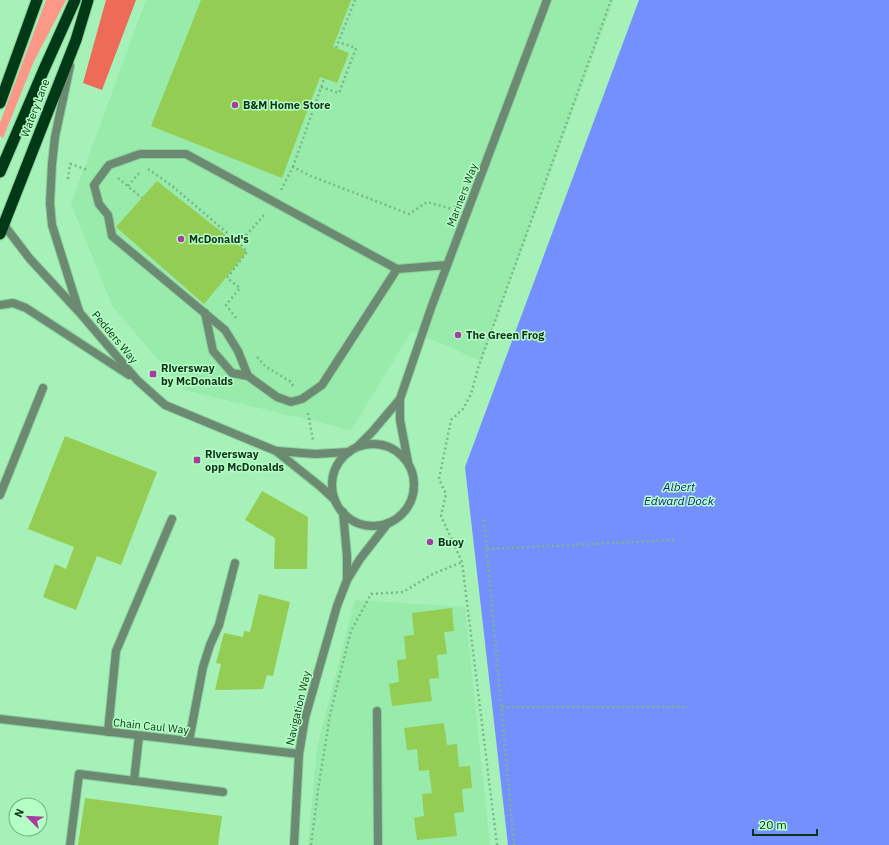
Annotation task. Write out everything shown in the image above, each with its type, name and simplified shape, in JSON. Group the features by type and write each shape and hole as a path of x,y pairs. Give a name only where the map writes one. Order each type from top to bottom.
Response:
{"highway":[{"path":"0,103 37,0"},
{"path":"0,172 75,0"},
{"name":"Watery Lane","path":"1,227 76,40 88,0"}],"street":[{"name":"Mariners Way","path":"408,462 400,420 400,399 431,308 547,0"},
{"path":"76,40 55,137 50,203 52,225 80,314"},
{"path":"248,376 238,351 225,330 112,236 108,215 99,204 94,184 109,165 140,154 186,154 397,269 447,265"},
{"name":"Pedders Way","path":"1,227 80,314 137,380 166,405 276,451 335,500"},
{"path":"205,313 213,351 232,373 248,376 277,398 291,402 302,399 322,385 397,269"},
{"path":"0,305 13,303 26,308 137,380"},
{"path":"0,495 43,388"},
{"name":"Mariners Way","path":"358,446 400,399"},
{"path":"372,443 386,445 398,452 408,462 413,473 414,485 412,497 407,508 399,517 388,523 376,526 364,525 352,520 343,512 335,500 332,487 334,474 339,462 349,452 358,446 372,443"},
{"name":"Pedders Way","path":"276,451 315,454 349,452"},
{"name":"Navigation Way","path":"343,512 347,556 346,580"},
{"path":"108,732 116,650 172,519"},
{"name":"Navigation Way","path":"294,845 299,754 314,683 346,580 367,549 388,523"},
{"path":"189,741 203,667 210,645 219,625 234,563"},
{"path":"376,711 378,845"},
{"name":"Chain Caul Way","path":"0,719 299,754"},
{"path":"134,781 139,736"},
{"path":"70,845 79,774 223,792"}],"path":[{"path":"336,48 355,0"},
{"path":"497,845 462,562 441,516 446,494 439,479 450,420 463,409 471,394 478,368 611,0"},
{"path":"321,87 339,94 356,48 339,42"},
{"path":"293,167 324,79"},
{"path":"128,186 144,167 171,186 239,243"},
{"path":"484,520 514,845"},
{"path":"487,549 674,540"},
{"path":"311,845 330,715 351,631 371,594 403,592 433,574 462,562"},
{"path":"502,707 687,707"}],"shaded area":[{"path":"46,0 66,0 34,61 3,138 0,136 0,123"},
{"path":"106,0 136,0 102,90 83,83"},
{"path":"146,0 614,0 481,361 412,331 351,430 184,390 113,307 71,204"},
{"path":"355,600 465,607 490,845 308,845 317,748"}],"water":[{"name":"Albert Edward Dock","path":"639,0 889,0 889,845 508,845 465,467"}],"building":[{"name":"B&M Home Store","path":"201,0 351,0 333,47 349,53 337,83 320,77 282,178 151,126"},
{"name":"McDonald's","path":"157,181 247,252 204,304 116,227"},
{"path":"65,436 157,472 121,565 97,556 76,610 43,597 55,564 66,569 74,547 28,529"},
{"path":"262,491 308,517 307,569 274,569 275,538 245,520"},
{"path":"259,594 290,602 273,676 267,675 263,689 215,690 221,664 216,663 224,633 243,637 244,631 250,632"},
{"path":"452,608 454,631 444,632 447,654 437,655 439,678 429,679 432,701 392,706 389,684 399,682 397,660 406,659 404,636 414,635 412,613"},
{"path":"444,723 447,745 457,744 459,767 470,766 472,788 462,789 464,812 454,813 457,836 417,840 414,818 424,816 422,794 432,793 429,770 419,771 417,749 407,750 404,728"},
{"path":"85,798 222,816 218,845 78,845"}],"place":[{"name":"B&M Home Store","path":"235,105"},
{"name":"McDonald's","path":"181,239"},
{"name":"The Green Frog","path":"458,335"},
{"name":"Riversway by McDonalds","path":"153,374"},
{"name":"Riversway opp McDonalds","path":"197,460"},
{"name":"Buoy","path":"430,542"}]}
